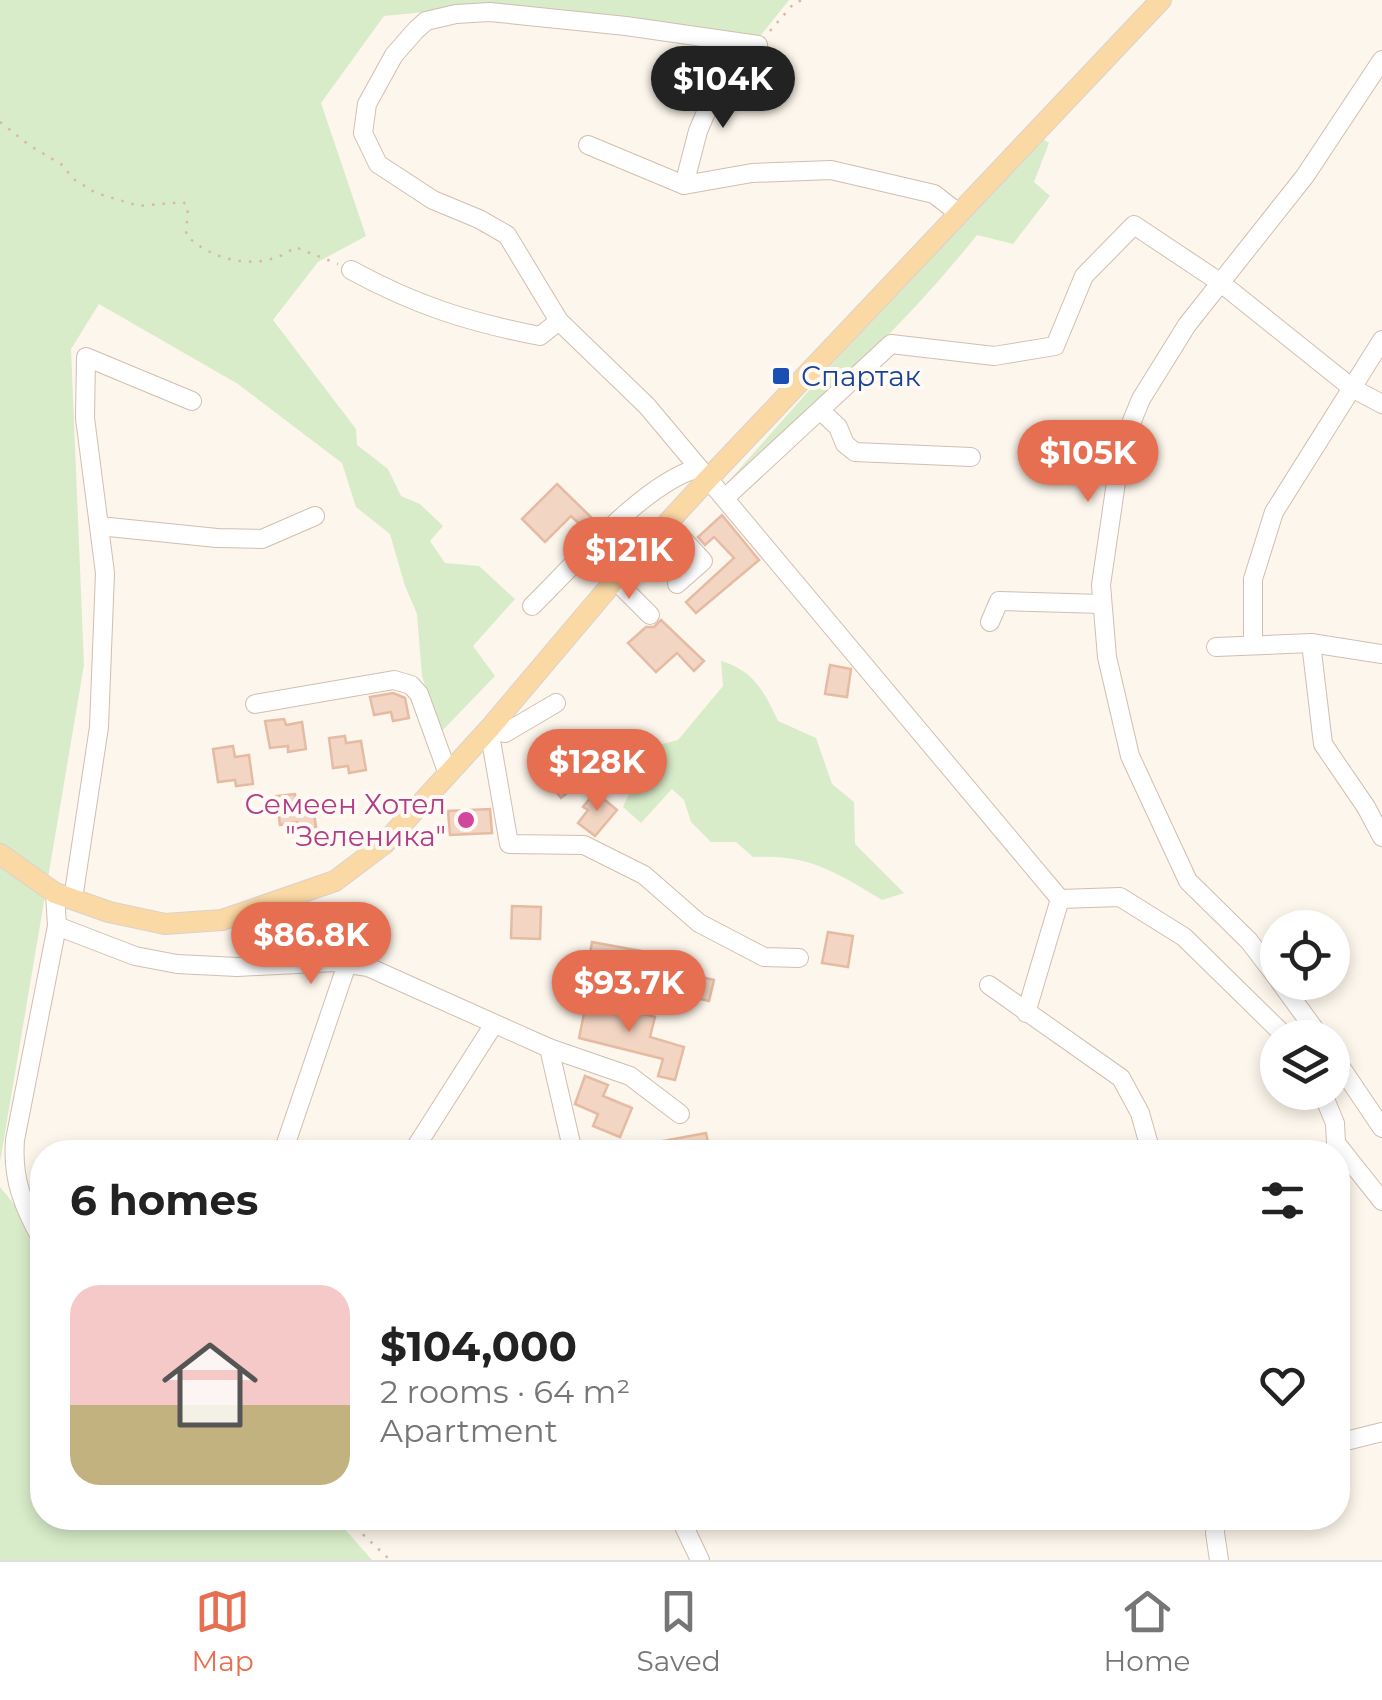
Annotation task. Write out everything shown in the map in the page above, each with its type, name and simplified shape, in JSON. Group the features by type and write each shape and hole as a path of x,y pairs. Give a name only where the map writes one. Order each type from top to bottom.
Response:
{"main road":[{"path":"0,854 64,896 109,912 166,924 222,920 335,880 384,844 490,729 614,580 668,523 704,474 1161,0"}],"street":[{"path":"758,46 674,32 490,12 456,14 426,22 394,54 367,104 363,133 378,164 432,200 507,235 559,321 647,406 1060,900"},
{"path":"1260,956 1188,881 1130,756 1107,657 1101,586 1121,448 1141,398 1187,325 1305,176 1382,60"},
{"path":"684,184 698,131 726,66"},
{"path":"588,145 684,184 752,173 832,170 934,194 957,212"},
{"path":"725,498 891,344 994,356 1054,346 1084,276 1134,225 1220,283 1352,388 1382,404"},
{"path":"351,270 396,294 472,323 540,336 559,321"},
{"path":"1253,644 1253,579 1274,512 1382,340"},
{"path":"30,1218 12,1170 98,727 105,573 86,418 86,357 192,401"},
{"path":"821,411 855,452 971,457"},
{"path":"532,606 624,516 682,472 704,474"},
{"path":"99,526 262,539 315,516"},
{"path":"668,523 703,561 677,584"},
{"path":"614,580 650,615"},
{"path":"990,622 999,601 1102,604"},
{"path":"1311,643 1324,744 1382,837"},
{"path":"1216,647 1311,643 1382,654"},
{"path":"254,704 394,680 411,685 419,694 448,774"},
{"path":"556,703 505,734 490,729 509,844 584,845 644,875 699,924 764,957 799,958"},
{"path":"1060,900 1120,897 1184,937 1269,1020"},
{"path":"1026,1013 1060,900"},
{"path":"57,926 135,956 177,964 237,968 347,964 368,968 549,1048 630,1076 680,1114"},
{"path":"287,1140 347,964"},
{"path":"989,985 1121,1078 1140,1113 1148,1140"},
{"path":"419,1140 494,1024"},
{"path":"549,1048 570,1140"},
{"path":"1350,1081 1382,1128"},
{"path":"1330,1110 1336,1140"},
{"path":"1350,1161 1382,1201"},
{"path":"1350,1440 1382,1432"},
{"path":"686,1530 700,1560"},
{"path":"1217,1530 1219,1560"}],"path":[{"path":"0,122 96,193 139,206 184,202 188,206 186,235 214,254 251,262 280,259 296,247 351,270"},
{"path":"358,1530 390,1560"}],"green space":[{"path":"0,0 789,0 757,40 488,6 384,16 321,103 366,236 318,262 273,320 356,429 357,445 388,469 401,496 420,504 443,526 430,541 445,563 479,566 515,599 473,646 495,676 440,733 422,676 417,614 390,534 356,507 342,463 238,384 99,304 71,349 84,665 0,1162"},
{"path":"1043,139 1049,143 1034,182 1050,196 1013,244 977,235 889,335 730,489 727,483 836,360"},
{"path":"721,661 741,670 756,683 778,721 816,738 832,784 854,802 855,844 904,893 882,900 821,867 790,859 753,857 736,842 711,842 691,822 684,800 672,789 641,823 623,807 650,747 678,740 723,686"},
{"path":"0,1187 30,1223 30,1530 346,1530 372,1560 0,1560"}],"building":[{"path":"557,484 597,523 588,532 571,516 545,542 522,519"},
{"path":"722,515 759,560 696,613 686,602 734,558 714,537 705,545 698,537"},
{"path":"661,620 704,661 694,671 677,653 656,672 628,643"},
{"path":"830,665 851,669 847,697 825,694"},
{"path":"393,693 405,698 409,718 393,721 391,712 374,715 370,697"},
{"path":"284,719 286,725 302,722 306,749 288,752 288,746 270,748 265,721"},
{"path":"560,731 566,738 574,731 587,745 580,751 590,762 578,772 584,779 561,798 549,783 571,765 550,740"},
{"path":"345,736 346,743 361,741 366,770 349,773 348,766 333,768 329,738"},
{"path":"233,746 235,757 249,755 253,784 218,782 213,749"},
{"path":"595,792 617,810 595,836 578,823 588,810 583,807"},
{"path":"295,794 296,801 312,799 316,827 298,830 297,822 280,825 276,796"},
{"path":"490,809 492,833 450,835 448,811"},
{"path":"512,906 541,907 540,939 511,938"},
{"path":"828,932 853,936 848,967 822,963"},
{"path":"592,942 674,957 671,970 714,980 709,1001 684,995 685,991 587,970"},
{"path":"587,999 655,1017 650,1037 684,1047 675,1080 658,1076 663,1059 579,1038"},
{"path":"585,1076 608,1085 603,1096 632,1108 620,1137 593,1126 598,1114 575,1104"},
{"path":"706,1133 707,1140 668,1140"}],"place":[{"name":"Спартак","path":"781,376"},
{"name":"Семеен Хотел \"Зеленика\"","path":"466,820"}]}
